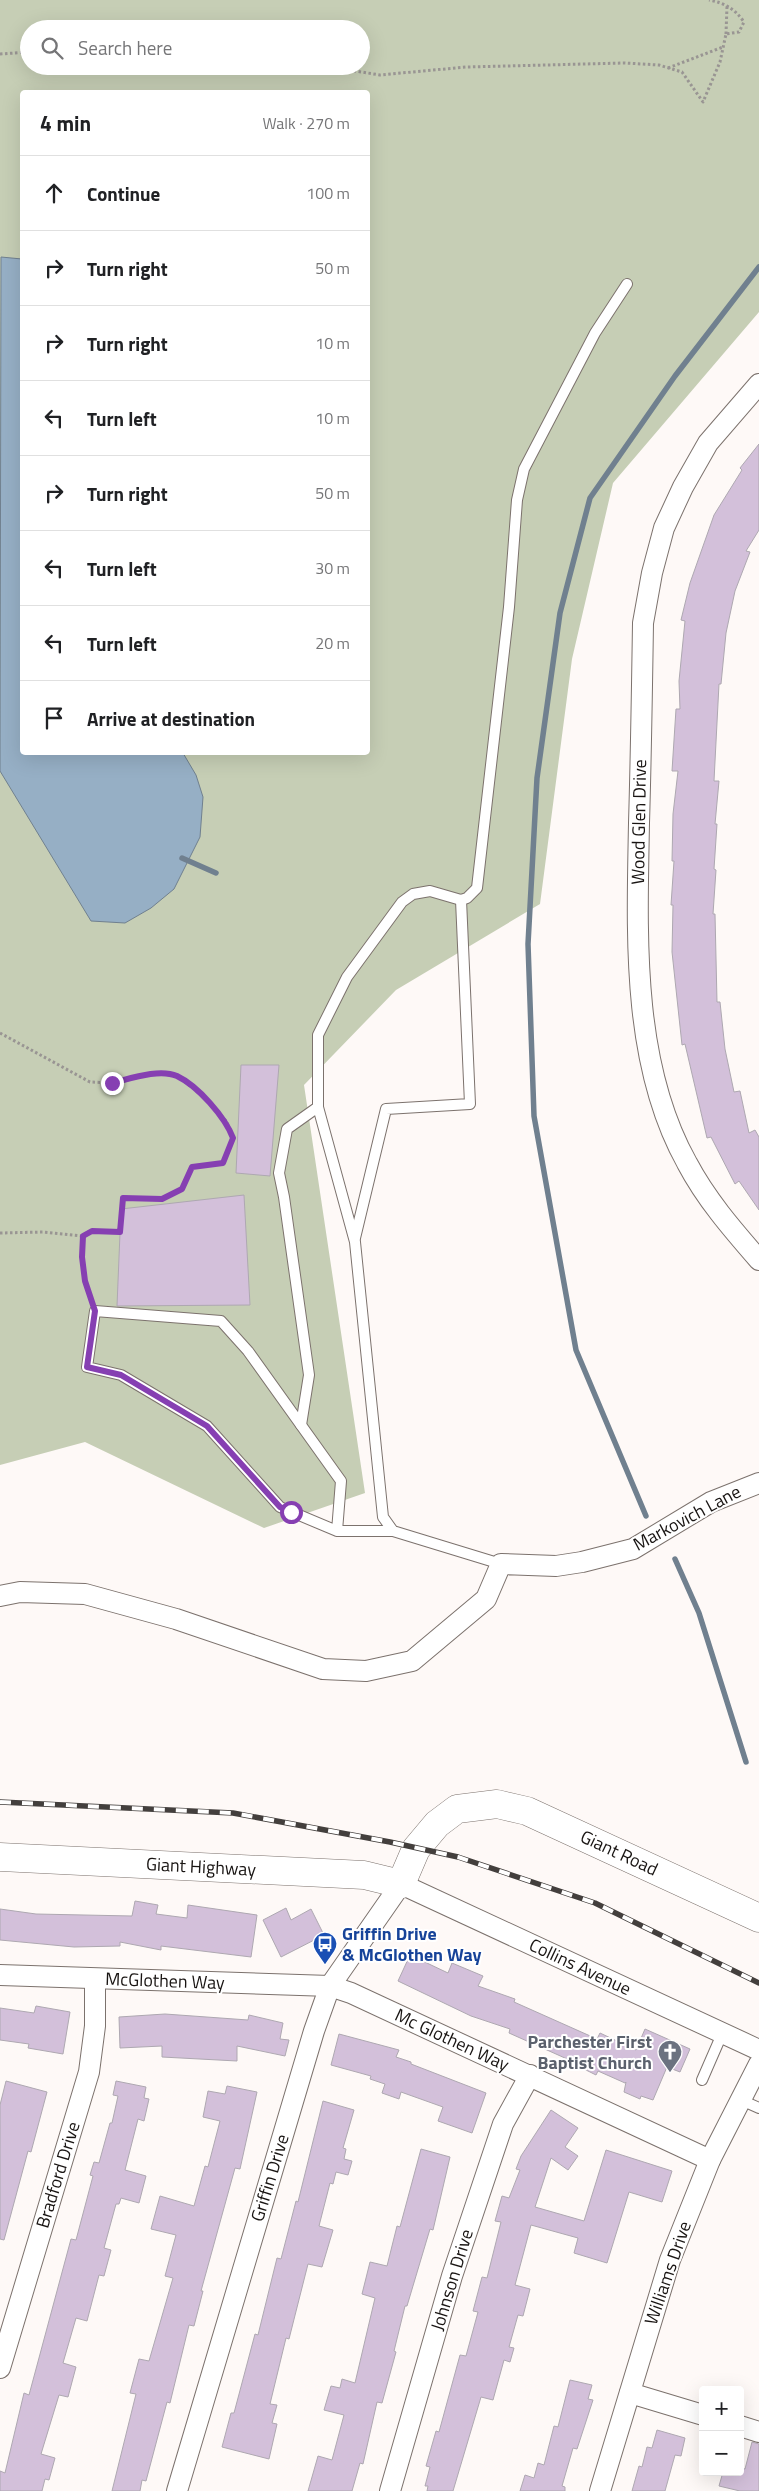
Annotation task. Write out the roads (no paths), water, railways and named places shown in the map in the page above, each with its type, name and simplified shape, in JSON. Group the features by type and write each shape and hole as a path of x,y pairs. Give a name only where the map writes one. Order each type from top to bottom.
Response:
{"street":[{"name":"Wood Glen Drive","path":"759,384 708,443 683,487 664,528 652,573 644,622 636,933 645,1032 661,1103 686,1162 717,1212 759,1260"},
{"name":"Markovich Lane","path":"501,1564 556,1566 582,1562 632,1549 711,1502 759,1483"},
{"path":"0,1596 20,1592 85,1594 176,1619 323,1669 366,1671 412,1661 486,1599 501,1564"},
{"name":"Giant Road","path":"401,1884 416,1849 437,1824 457,1809 497,1804 527,1811 759,1918"},
{"name":"Giant Highway","path":"0,1857 364,1875 401,1884"},
{"name":"Griffin Drive","path":"176,2491 311,2040 330,1986 401,1884"},
{"name":"Collins Avenue","path":"401,1884 759,2050"},
{"name":"McGlothen Way","path":"0,1975 330,1986"},
{"name":"Bradford Drive","path":"0,2368 89,2072 95,2026 95,1979"},
{"name":"Mc Glothen Way","path":"330,1986 710,2160"},
{"name":"Williams Drive","path":"600,2491 670,2260 710,2160 750,2104 759,2064"},
{"name":"Johnson Drive","path":"390,2491 452,2276 503,2124 530,2076"},
{"path":"630,2393 699,2414"},
{"path":"744,2427 759,2432"}],"lane":[{"path":"393,1531 384,1517 355,1242 318,1107 318,1035 347,977 402,902 414,894 430,891 461,900 467,898 477,888 509,607 517,500 524,469 595,333 627,284"},
{"path":"355,1242 386,1109 470,1104 461,900"},
{"path":"301,1425 309,1375 279,1173 287,1129 318,1107"},
{"path":"337,1531 342,1481 248,1351 222,1320 95,1311 87,1367 121,1375 207,1426 280,1507 337,1531 393,1531 501,1564"},
{"path":"702,2080 722,2034"}],"water":[{"path":"1,257 20,259 20,755 184,755 196,775 203,797 200,837 174,889 151,908 125,923 91,921 0,771"}],"waterway":[{"path":"646,1516 576,1350 534,1116 528,944 537,778 560,613 590,498 675,376 759,267"},
{"path":"182,858 216,873"},
{"path":"675,1559 699,1613 746,1762"}],"railway":[{"path":"0,1802 233,1813 390,1842 458,1857 595,1903 759,1983"}],"place":[{"name":"Griffin Drive & McGlothen Way","path":"325,1965"},
{"name":"Parchester First Baptist Church","path":"670,2073"}]}
